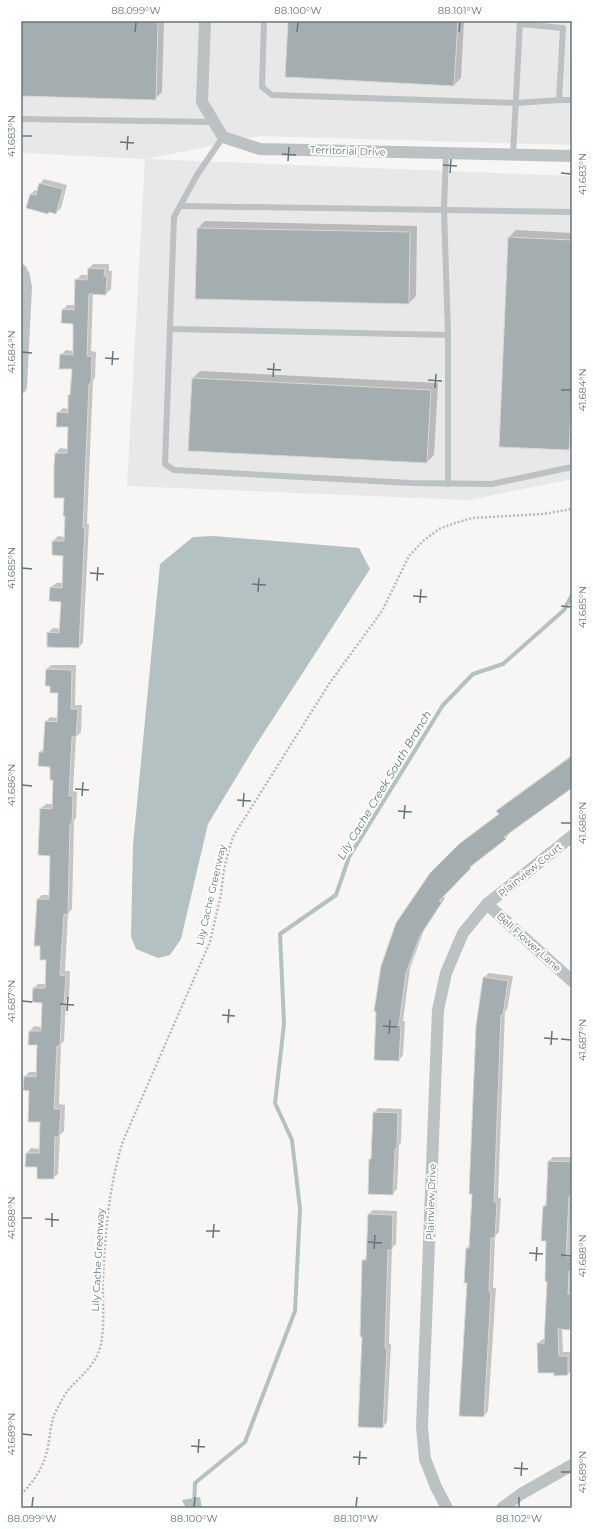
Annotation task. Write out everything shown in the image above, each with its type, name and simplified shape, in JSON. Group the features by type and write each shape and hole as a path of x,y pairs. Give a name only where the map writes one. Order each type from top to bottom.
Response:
{"street":[{"path":"205,21 202,102 223,137"},
{"name":"Territorial Drive","path":"223,137 260,149 572,156"},
{"path":"21,270 26,287 21,387"},
{"name":"Plainview Court","path":"487,904 572,836"},
{"name":"Bell Flower Lane","path":"487,904 572,980"},
{"name":"Plainview Drive","path":"447,1508 436,1487 425,1459 422,1427 438,1010 446,973 463,933 487,904"},
{"path":"502,1508 521,1494 572,1464"}],"lane":[{"path":"264,21 262,87 272,95 516,104 572,100"},
{"path":"513,155 520,23 563,28 559,100"},
{"path":"21,119 214,122"},
{"path":"223,137 197,175 174,217 165,464 174,470 448,484 492,484 572,467"},
{"path":"446,154 444,209 448,335 448,484"},
{"path":"181,206 572,212"},
{"path":"170,329 448,335"}],"path":[{"name":"Lily Cache Greenway","path":"21,1494 31,1484 42,1467 47,1451 49,1433 54,1416 60,1404 68,1390 93,1363 99,1351 102,1334 104,1239 115,1164 122,1141 210,942 221,894 224,869 234,835 329,684 382,611 409,556 423,541 439,529 472,518 543,514 572,509"}],"shaded area":[{"path":"21,21 572,21 572,145 260,136 147,159 572,176 572,479 469,500 127,486 145,159 21,153"},
{"path":"214,536 359,548 370,569 254,748 208,824 181,939 170,955 158,958 136,949 131,937 133,845 160,564 193,537"},
{"path":"200,1497 202,1508 186,1508 182,1500"}],"building":[{"path":"21,21 158,21 156,100 21,96"},
{"path":"288,21 458,21 454,86 285,77"},
{"path":"39,183 63,189 56,214 49,212 48,214 26,208 30,194 36,195"},
{"path":"197,228 410,232 409,304 195,299"},
{"path":"508,237 572,240 572,388 569,450 499,447"},
{"path":"88,268 105,269 104,276 107,276 106,295 89,294 87,356 92,356 91,384 89,384 83,528 85,528 79,648 47,647 47,632 59,633 61,602 49,601 50,587 62,588 63,556 52,555 52,541 64,541 64,498 54,498 54,467 55,453 67,453 68,427 56,427 57,412 68,413 68,395 70,395 72,369 59,369 60,354 73,355 73,324 61,323 62,309 74,310 75,279 87,280"},
{"path":"192,378 431,390 427,463 188,451"},
{"path":"46,669 72,670 71,709 78,709 76,737 72,737 69,796 73,796 72,824 70,824 68,915 64,914 60,975 66,976 64,1004 62,1004 60,1046 57,1046 54,1109 61,1109 59,1137 55,1137 54,1179 37,1179 37,1167 25,1167 26,1153 39,1153 40,1122 28,1122 29,1091 23,1090 24,1076 36,1077 37,1045 28,1045 29,1031 41,1031 42,1003 32,1002 33,988 45,988 46,960 40,960 40,946 34,946 37,899 49,899 50,856 38,855 40,808 52,809 53,780 50,780 50,767 38,766 39,752 43,752 45,721 57,722 58,693 50,693 50,686 45,686"},
{"path":"572,756 572,788 504,837 506,839 470,867 471,868 439,901 442,902 420,936 406,973 399,1025 401,1026 399,1061 374,1060 376,1012 374,1011 381,966 396,923 430,873 459,844 499,814 496,811"},
{"path":"483,977 508,981 503,1015 501,1015 494,1202 497,1203 495,1238 491,1238 489,1292 491,1292 484,1417 459,1416 467,1283 464,1283 466,1248 469,1248 472,1194 469,1194 476,1026"},
{"path":"373,1112 398,1113 393,1195 368,1194"},
{"path":"548,1161 572,1162 571,1197 569,1197 566,1257 572,1257 572,1271 569,1271 568,1294 571,1294 570,1330 558,1329 559,1356 568,1356 568,1375 554,1376 554,1373 538,1373 537,1343 544,1343 547,1282 545,1281 546,1241 541,1241 543,1206 546,1206"},
{"path":"368,1214 393,1215 392,1250 388,1250 385,1348 387,1348 383,1428 358,1427 362,1337 360,1337 362,1260 366,1260"}],"waterway":[{"name":"Lily Cache Creek South Branch","path":"194,1508 195,1483 245,1442 295,1311 300,1209 292,1140 275,1103 284,1024 280,934 336,895 349,857 443,705 473,674 503,664 564,610 572,595"}]}
